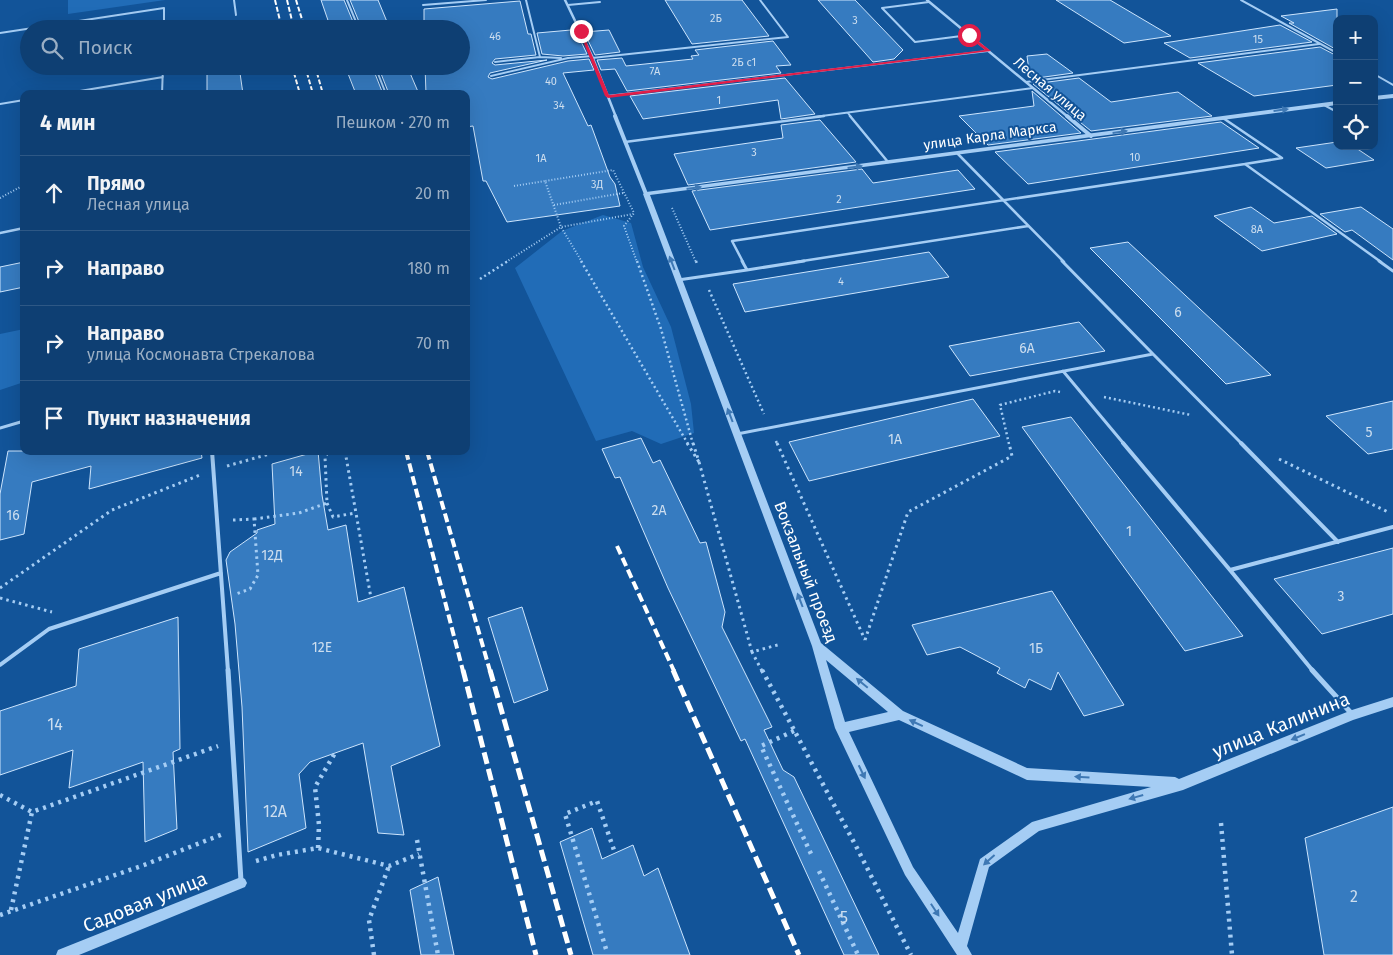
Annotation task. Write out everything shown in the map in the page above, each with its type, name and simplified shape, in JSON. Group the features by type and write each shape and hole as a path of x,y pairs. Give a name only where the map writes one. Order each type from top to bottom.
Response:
{"street":[{"path":"565,0 592,57 646,194"},
{"name":"Лесная улица","path":"928,1 1091,136"},
{"path":"1378,98 1393,96"},
{"name":"улица Карла Маркса","path":"646,194 1333,104"},
{"name":"Вокзальный проезд","path":"646,194 817,646 840,728 909,871 962,952"},
{"path":"817,646 899,715 1027,774 1183,784"},
{"name":"улица Калинина","path":"962,952 984,863 1036,826 1183,784 1352,715 1393,702"},
{"path":"840,728 899,715"},
{"name":"Садовая улица","path":"63,955 241,883"}],"lane":[{"path":"234,0 236,15"},
{"path":"347,0 355,20"},
{"path":"423,5 486,0"},
{"path":"526,0 540,57"},
{"path":"495,62 540,57 592,57 788,37 760,0"},
{"path":"1241,0 1333,51"},
{"path":"928,1 882,8 915,42 969,35"},
{"path":"568,5 600,2"},
{"path":"85,20 164,8 164,20"},
{"path":"0,33 20,30"},
{"path":"1026,82 1319,44"},
{"path":"608,96 988,51"},
{"path":"491,76 568,58"},
{"path":"378,75 384,90"},
{"path":"1378,76 1393,85"},
{"path":"86,90 163,77 162,90"},
{"path":"625,142 1033,88"},
{"path":"0,104 20,101"},
{"path":"1324,105 1333,110"},
{"path":"848,113 888,162"},
{"path":"747,270 732,241 1282,158 1223,118"},
{"path":"957,153 1338,542"},
{"path":"1245,164 1393,271"},
{"path":"678,280 1028,226"},
{"path":"0,233 20,229"},
{"path":"737,434 1153,354"},
{"path":"1063,371 1302,659 1352,715"},
{"path":"0,428 20,422"},
{"path":"212,455 241,883"},
{"path":"1230,570 1393,528"},
{"path":"0,665 49,629 221,573"}],"path":[{"path":"514,186 614,170 623,193 634,213"},
{"path":"545,181 561,227 699,463"},
{"path":"0,198 20,187"},
{"path":"554,205 623,193"},
{"path":"480,279 561,227 634,213"},
{"path":"634,213 624,226 661,329 752,652 911,955"},
{"path":"865,640 908,512 1012,456 1000,405 1055,391 1130,401 1189,414 1196,418"},
{"path":"0,588 112,510 213,470 266,455"},
{"path":"327,455 325,457 327,503 333,517 355,513"},
{"path":"346,455 371,598"},
{"path":"1278,458 1393,515"},
{"path":"217,521 254,519 299,513 327,503"},
{"path":"250,589 258,575 254,519"},
{"path":"0,598 79,619"},
{"path":"752,652 781,644"},
{"path":"794,731 761,746 812,856"},
{"path":"0,795 32,812 232,741"},
{"path":"318,848 320,825 315,787 335,753"},
{"path":"606,949 566,814 597,801 615,853"},
{"path":"11,910 32,812"},
{"path":"1221,823 1232,955"},
{"path":"0,915 144,865 238,828"},
{"path":"417,840 438,955"},
{"path":"240,866 276,855 318,848 389,866 419,854"},
{"path":"374,955 369,920 389,866"},
{"path":"819,870 858,955"}],"shaded area":[{"path":"68,0 165,0 68,14"},
{"path":"603,215 631,223 643,267 671,327 691,404 694,433 661,444 632,431 596,441 515,268 562,231"},
{"path":"20,330 20,383 0,390 0,334"}],"building":[{"path":"321,0 344,0 352,20 328,20"},
{"path":"350,0 378,0 386,20 358,20"},
{"path":"665,0 742,0 769,36 692,44"},
{"path":"818,0 855,0 903,50 894,59 873,62"},
{"path":"1056,0 1110,0 1171,36 1124,43"},
{"path":"520,1 528,34 531,34 536,55 495,59 492,63 495,65 547,60 490,73 488,77 492,79 568,61 589,59 594,70 563,73 588,126 591,125 610,177 615,184 620,206 507,222 486,181 483,181 473,126 470,126 470,90 426,90 425,75 470,75 470,20 424,20 424,9"},
{"path":"1337,9 1337,15 1333,15 1333,48 1289,23 1294,23 1281,16"},
{"path":"1280,25 1312,42 1190,58 1164,43"},
{"path":"571,30 571,33 577,33 587,54 563,56 542,54 537,33"},
{"path":"609,30 620,52 595,55 584,32"},
{"path":"773,41 791,65 776,66 781,73 627,91 615,69 601,70 597,60 622,58 626,66 693,59 691,56 699,55 695,50"},
{"path":"1320,47 1333,54 1333,86 1254,96 1198,63"},
{"path":"1047,54 1073,73 1030,79 1027,56"},
{"path":"207,75 240,75 242,90 207,90"},
{"path":"349,75 376,75 381,90 354,90"},
{"path":"382,75 411,75 417,90 387,90"},
{"path":"785,78 815,114 781,119 778,100 643,119 630,96"},
{"path":"1079,78 1111,102 1178,92 1212,116 1091,131 1033,84"},
{"path":"1032,91 1081,133 988,145 959,116 1034,106"},
{"path":"820,120 856,162 688,185 674,154 783,138 781,125"},
{"path":"1221,122 1259,148 1028,184 995,152"},
{"path":"1333,143 1333,150 1359,150 1374,160 1326,168 1296,148"},
{"path":"862,169 873,183 958,170 975,189 710,230 692,191"},
{"path":"1251,207 1274,223 1312,216 1337,234 1262,251 1214,216"},
{"path":"1361,207 1393,229 1393,260 1352,230 1345,232 1320,214"},
{"path":"1128,242 1271,375 1226,384 1090,248"},
{"path":"929,252 949,277 745,312 733,284"},
{"path":"20,263 20,288 0,292 0,267"},
{"path":"1079,322 1105,351 970,376 949,346"},
{"path":"973,399 1000,436 809,481 789,442"},
{"path":"1393,401 1393,449 1368,454 1326,416"},
{"path":"1071,417 1243,636 1185,651 1022,427"},
{"path":"641,438 653,463 660,460 700,543 706,542 725,612 722,627 772,727 764,730 783,770 794,777 879,955 844,955 745,739 741,741 668,588 620,477 615,478 602,449"},
{"path":"8,451 20,451 20,455 202,455 202,458 89,489 91,466 32,482 24,534 0,540 0,494"},
{"path":"304,455 318,455 328,530 346,525 358,602 404,587 440,746 391,766 404,835 378,833 363,743 310,762 299,774 306,828 248,852 242,707 235,624 226,560 230,552 257,533 257,530 275,524 272,464"},
{"path":"1393,548 1393,614 1322,634 1274,579"},
{"path":"1052,591 1124,705 1084,716 1058,672 1051,690 1029,679 1025,688 997,673 1000,668 960,647 927,655 912,625"},
{"path":"522,607 548,690 514,703 488,618"},
{"path":"178,617 180,749 173,752 177,829 145,842 143,762 69,788 73,750 0,775 0,711 76,686 79,649"},
{"path":"1393,807 1393,955 1324,955 1305,838"},
{"path":"592,828 602,859 633,845 644,876 658,868 690,955 593,955 560,842"},
{"path":"438,877 454,955 421,955 410,890"}],"railway":[{"path":"275,0 280,20"},
{"path":"287,0 292,20"},
{"path":"296,0 302,20"},
{"path":"295,75 299,90"},
{"path":"308,75 312,90"},
{"path":"318,75 322,90"},
{"path":"407,455 463,671"},
{"path":"428,455 490,671"},
{"path":"617,546 674,671"},
{"path":"463,670 536,955"},
{"path":"490,670 571,955"},
{"path":"673,670 799,955"}],"route":[{"path":"581,31 608,96 988,51 969,35"}]}
